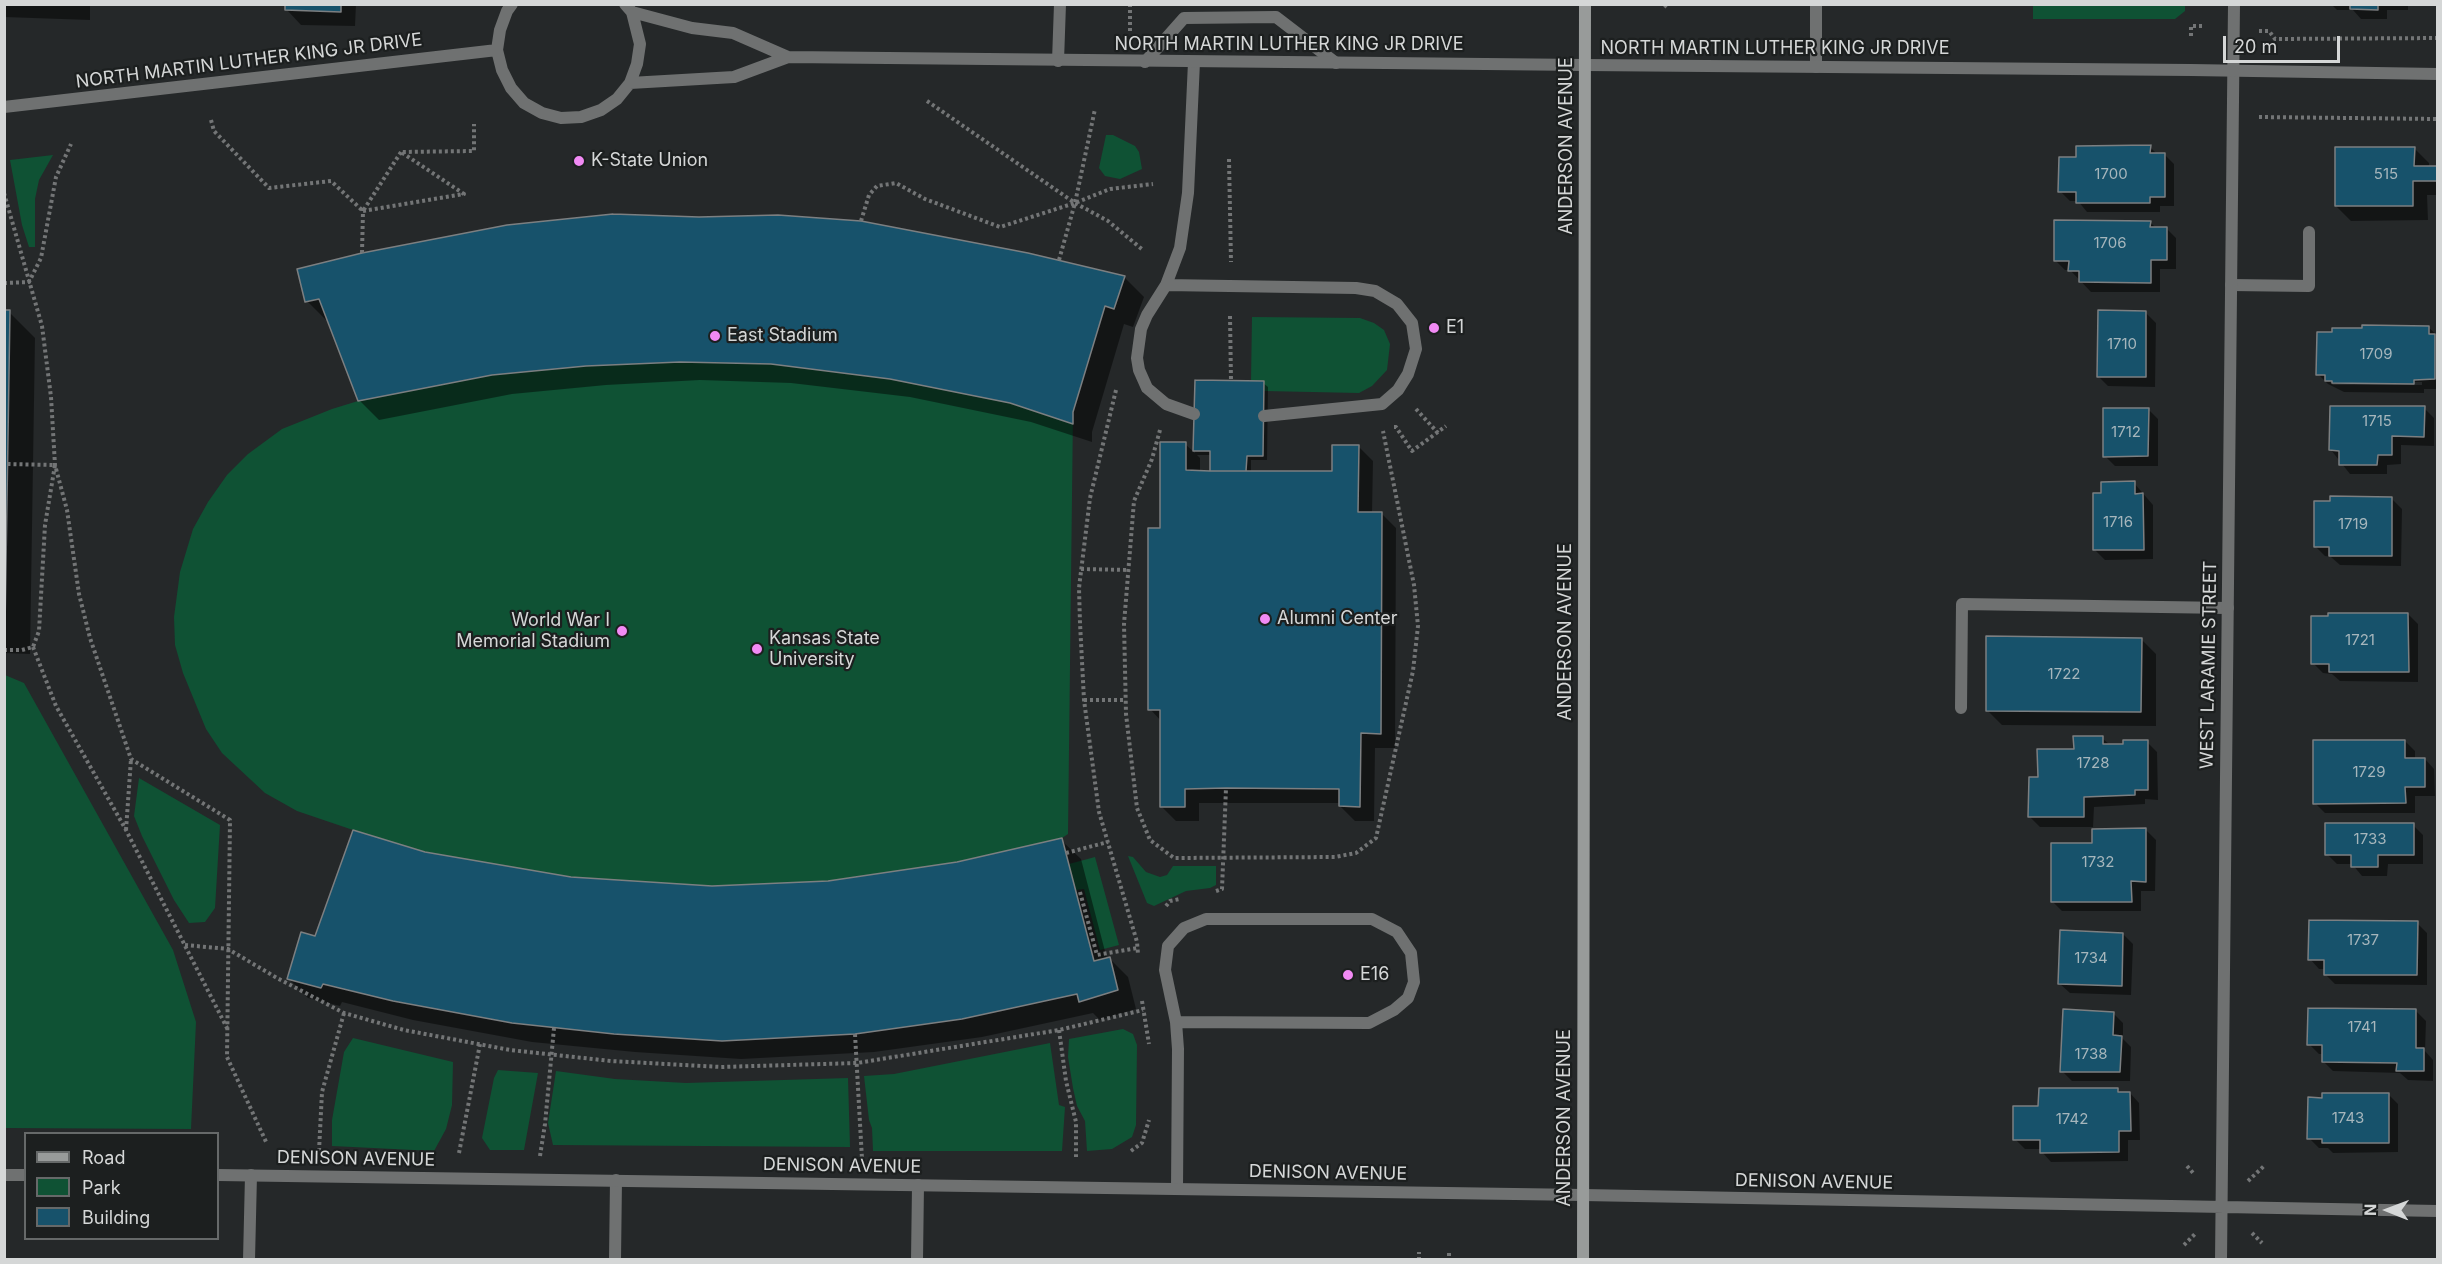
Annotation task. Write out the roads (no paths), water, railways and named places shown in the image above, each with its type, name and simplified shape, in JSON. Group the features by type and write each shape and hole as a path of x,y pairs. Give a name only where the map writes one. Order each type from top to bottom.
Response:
{"main road":[{"name":"ANDERSON AVENUE","path":"1583,1260 1585,4"}],"street":[{"path":"513,4 507,11 500,30 497,50 502,70 511,88 524,103 542,113 561,118 581,117 601,110 617,99 630,83 637,64 639,44 628,8"},
{"path":"1058,61 1060,4"},
{"path":"1816,4 1816,67"},
{"name":"WEST LARAMIE STREET","path":"2221,1260 2234,4"},
{"name":"NORTH MARTIN LUTHER KING JR DRIVE","path":"628,8 692,28 733,33 788,57"},
{"path":"1144,62 1184,18 1276,17 1336,63"},
{"name":"NORTH MARTIN LUTHER KING JR DRIVE","path":"4,107 497,50"},
{"name":"NORTH MARTIN LUTHER KING JR DRIVE","path":"630,83 734,76 788,57 2233,70 2438,74"},
{"path":"1194,62 1188,194 1180,248 1166,285 1141,329 1137,358 1139,370 1147,388 1166,404 1194,414"},
{"path":"2231,285 2309,286 2309,232"},
{"path":"1166,285 1356,288 1375,291 1396,304 1412,323 1416,349 1408,374 1398,390 1382,404 1264,416"},
{"path":"1961,708 1962,604 2228,608"},
{"path":"1176,1022 1369,1023 1394,1010 1408,998 1414,982 1411,953 1397,932 1372,919 1206,919 1184,928 1168,946 1165,970 1176,1022 1178,1049 1177,1189"},
{"path":"4,1175 24,1175"},
{"name":"DENISON AVENUE","path":"219,1175 1583,1195 2438,1211"},
{"path":"249,1260 251,1175"},
{"path":"615,1260 616,1180"},
{"path":"917,1260 918,1185"}],"place":[{"name":"K-State Union","path":"579,161"},
{"name":"E1","path":"1434,328"},
{"name":"East Stadium","path":"715,336"},
{"name":"Alumni Center","path":"1265,619"},
{"name":"World War I Memorial Stadium","path":"622,631"},
{"name":"Kansas State University","path":"757,649"},
{"name":"E16","path":"1348,975"}]}
